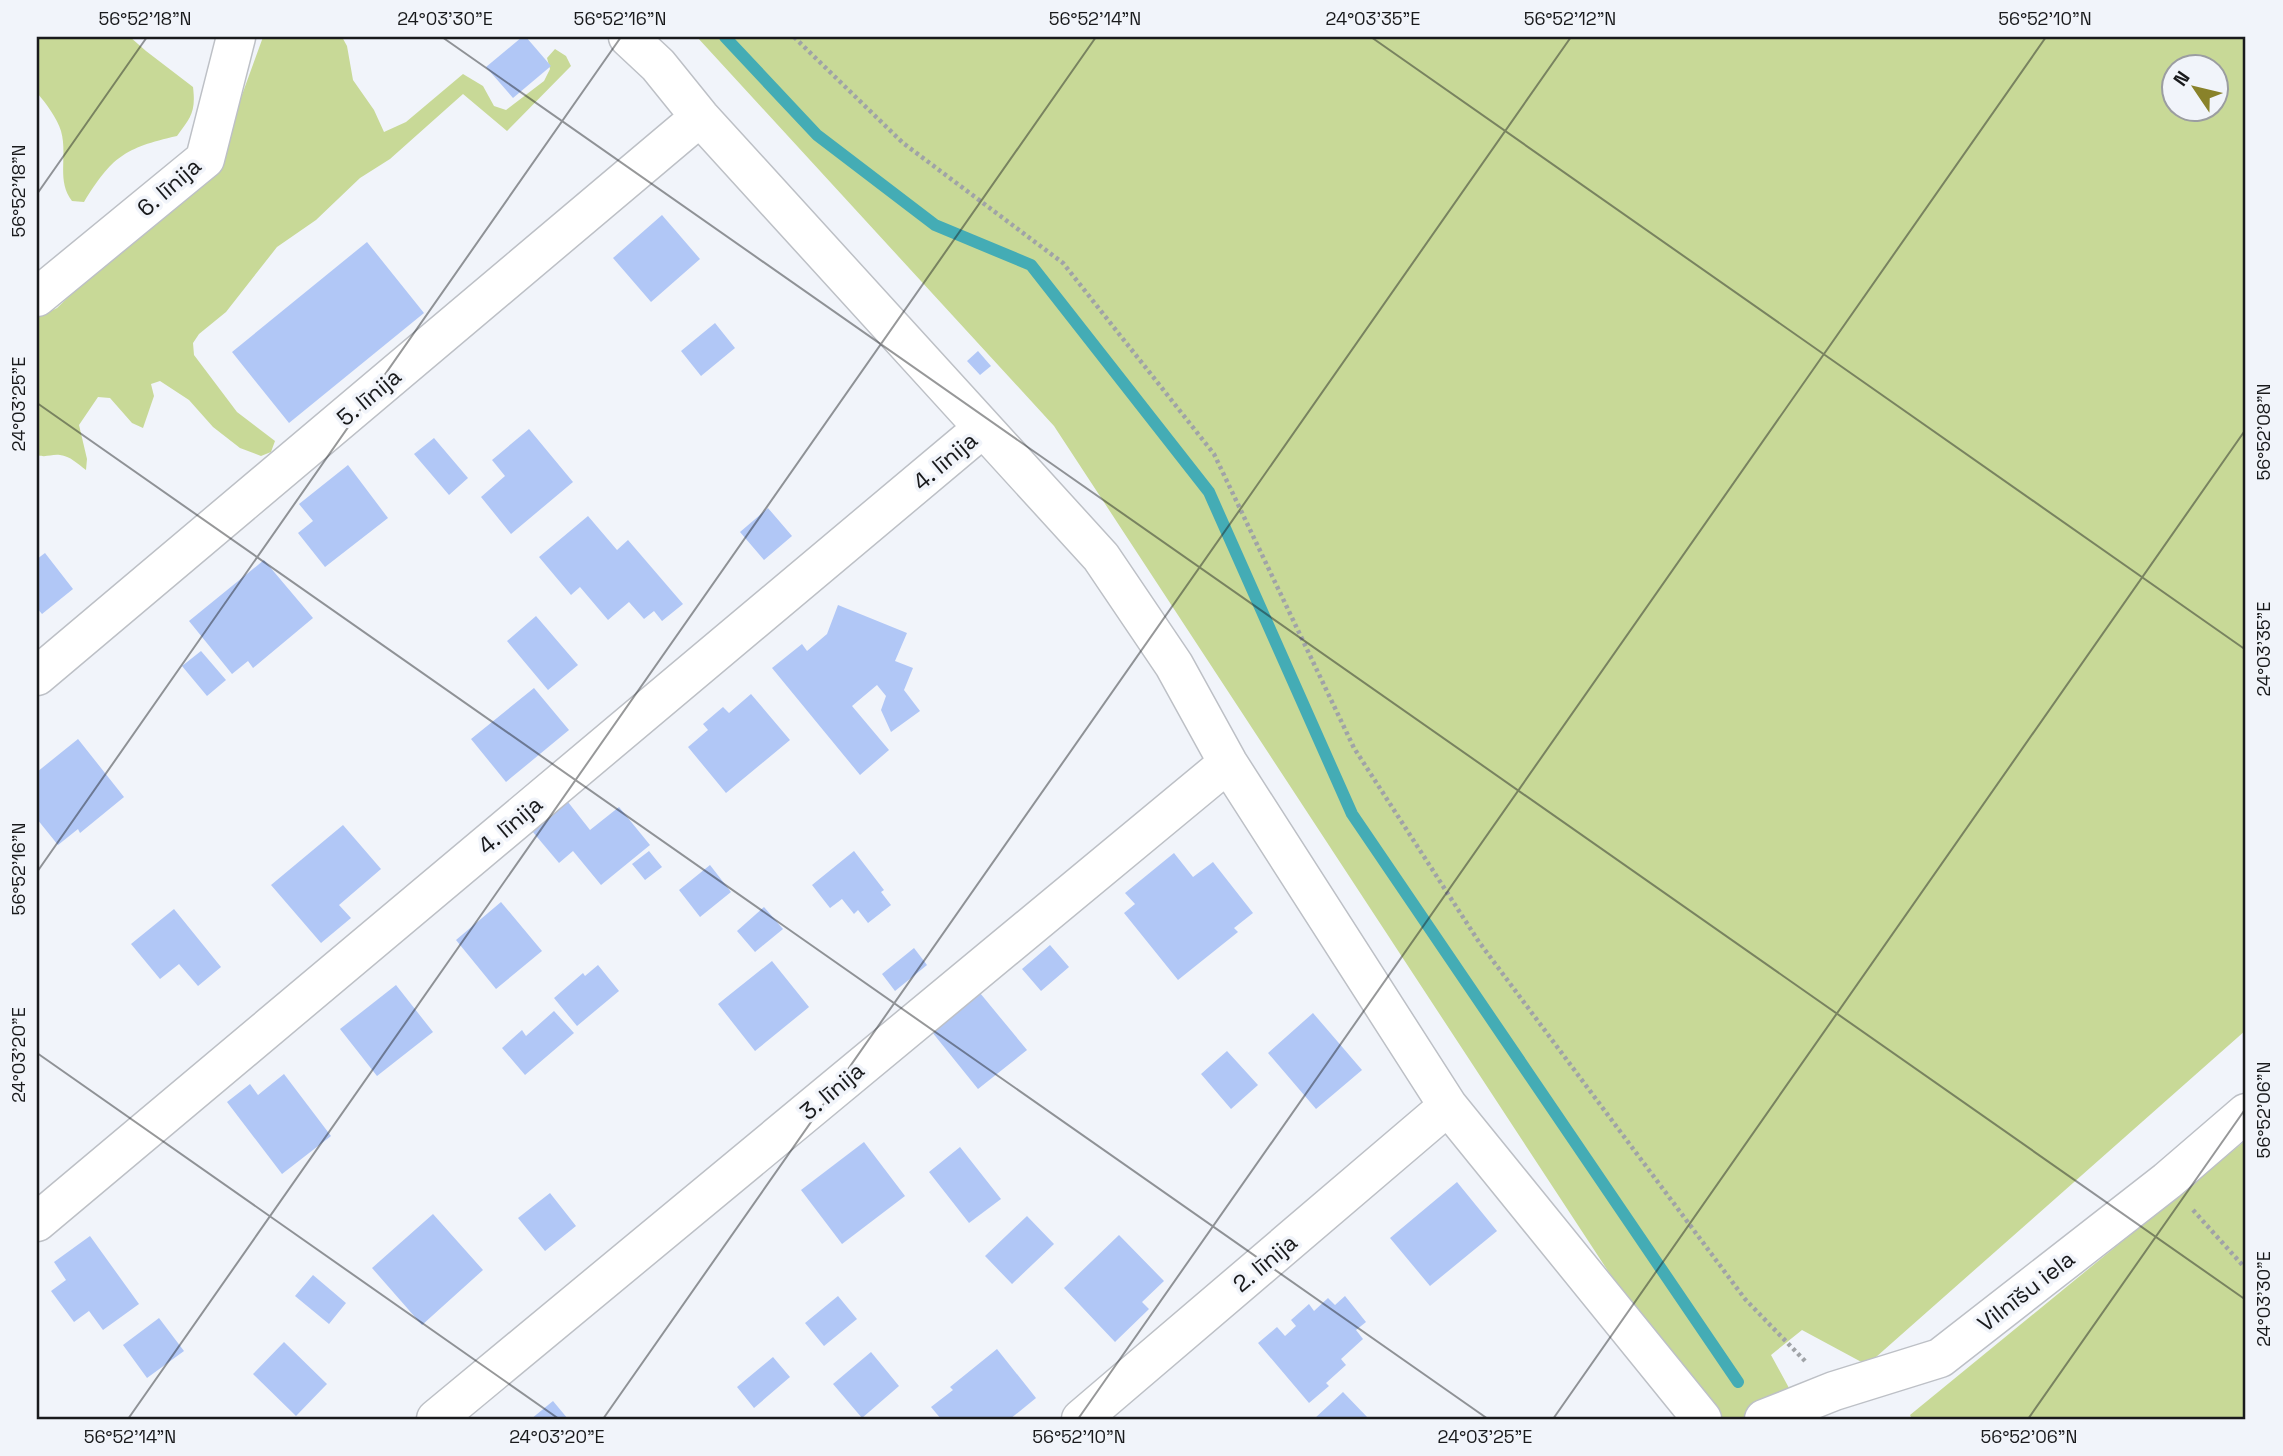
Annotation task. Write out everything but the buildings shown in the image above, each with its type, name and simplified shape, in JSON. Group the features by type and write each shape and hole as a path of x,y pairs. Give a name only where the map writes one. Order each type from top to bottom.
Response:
{"street":[{"name":"6. līnija","path":"37,297 205,159 236,37"},
{"path":"628,37 658,65 700,117 1101,557 1174,665 1228,763 1448,1106 1702,1419"},
{"name":"5. līnija","path":"37,676 700,117"},
{"name":"4. līnija","path":"37,1222 984,428"},
{"name":"3. līnija","path":"436,1419 1228,763"},
{"name":"2. līnija","path":"1081,1419 1448,1106"},
{"name":"Vilnīšu iela","path":"1770,1417 1834,1391 1940,1358 2167,1181 2246,1113"}],"path":[{"path":"794,37 903,142 1063,263 1214,454 1354,748 1479,942 1745,1299 1834,1391"},
{"path":"2167,1181 2246,1269"}],"green space":[{"path":"37,37 130,37 193,87 194,103 189,119 177,136 144,145 121,157 103,174 84,202 72,201 63,176 61,131 51,111 37,93"},
{"path":"263,37 342,37 347,46 353,80 374,110 384,132 406,122 463,74 483,86 494,106 506,110 544,81 550,69 547,58 555,49 566,56 571,66 507,131 463,94 390,159 360,178 316,220 277,247 226,312 199,334 193,343 194,355 237,412 275,441 271,452 261,456 240,448 213,427 189,400 160,381 151,384 154,396 143,428 132,423 110,398 98,397 79,425 87,459 86,470 64,456 37,455 37,318 57,308 222,150"},
{"path":"697,37 2246,37 2246,1030 1867,1365 1802,1330 1771,1355 1789,1388 1741,1419 1705,1419 1054,426"},
{"path":"2246,1140 2246,1419 1912,1419 1910,1415"}],"waterway":[{"path":"725,37 817,135 935,225 1031,265 1209,492 1352,814 1738,1382"}]}
